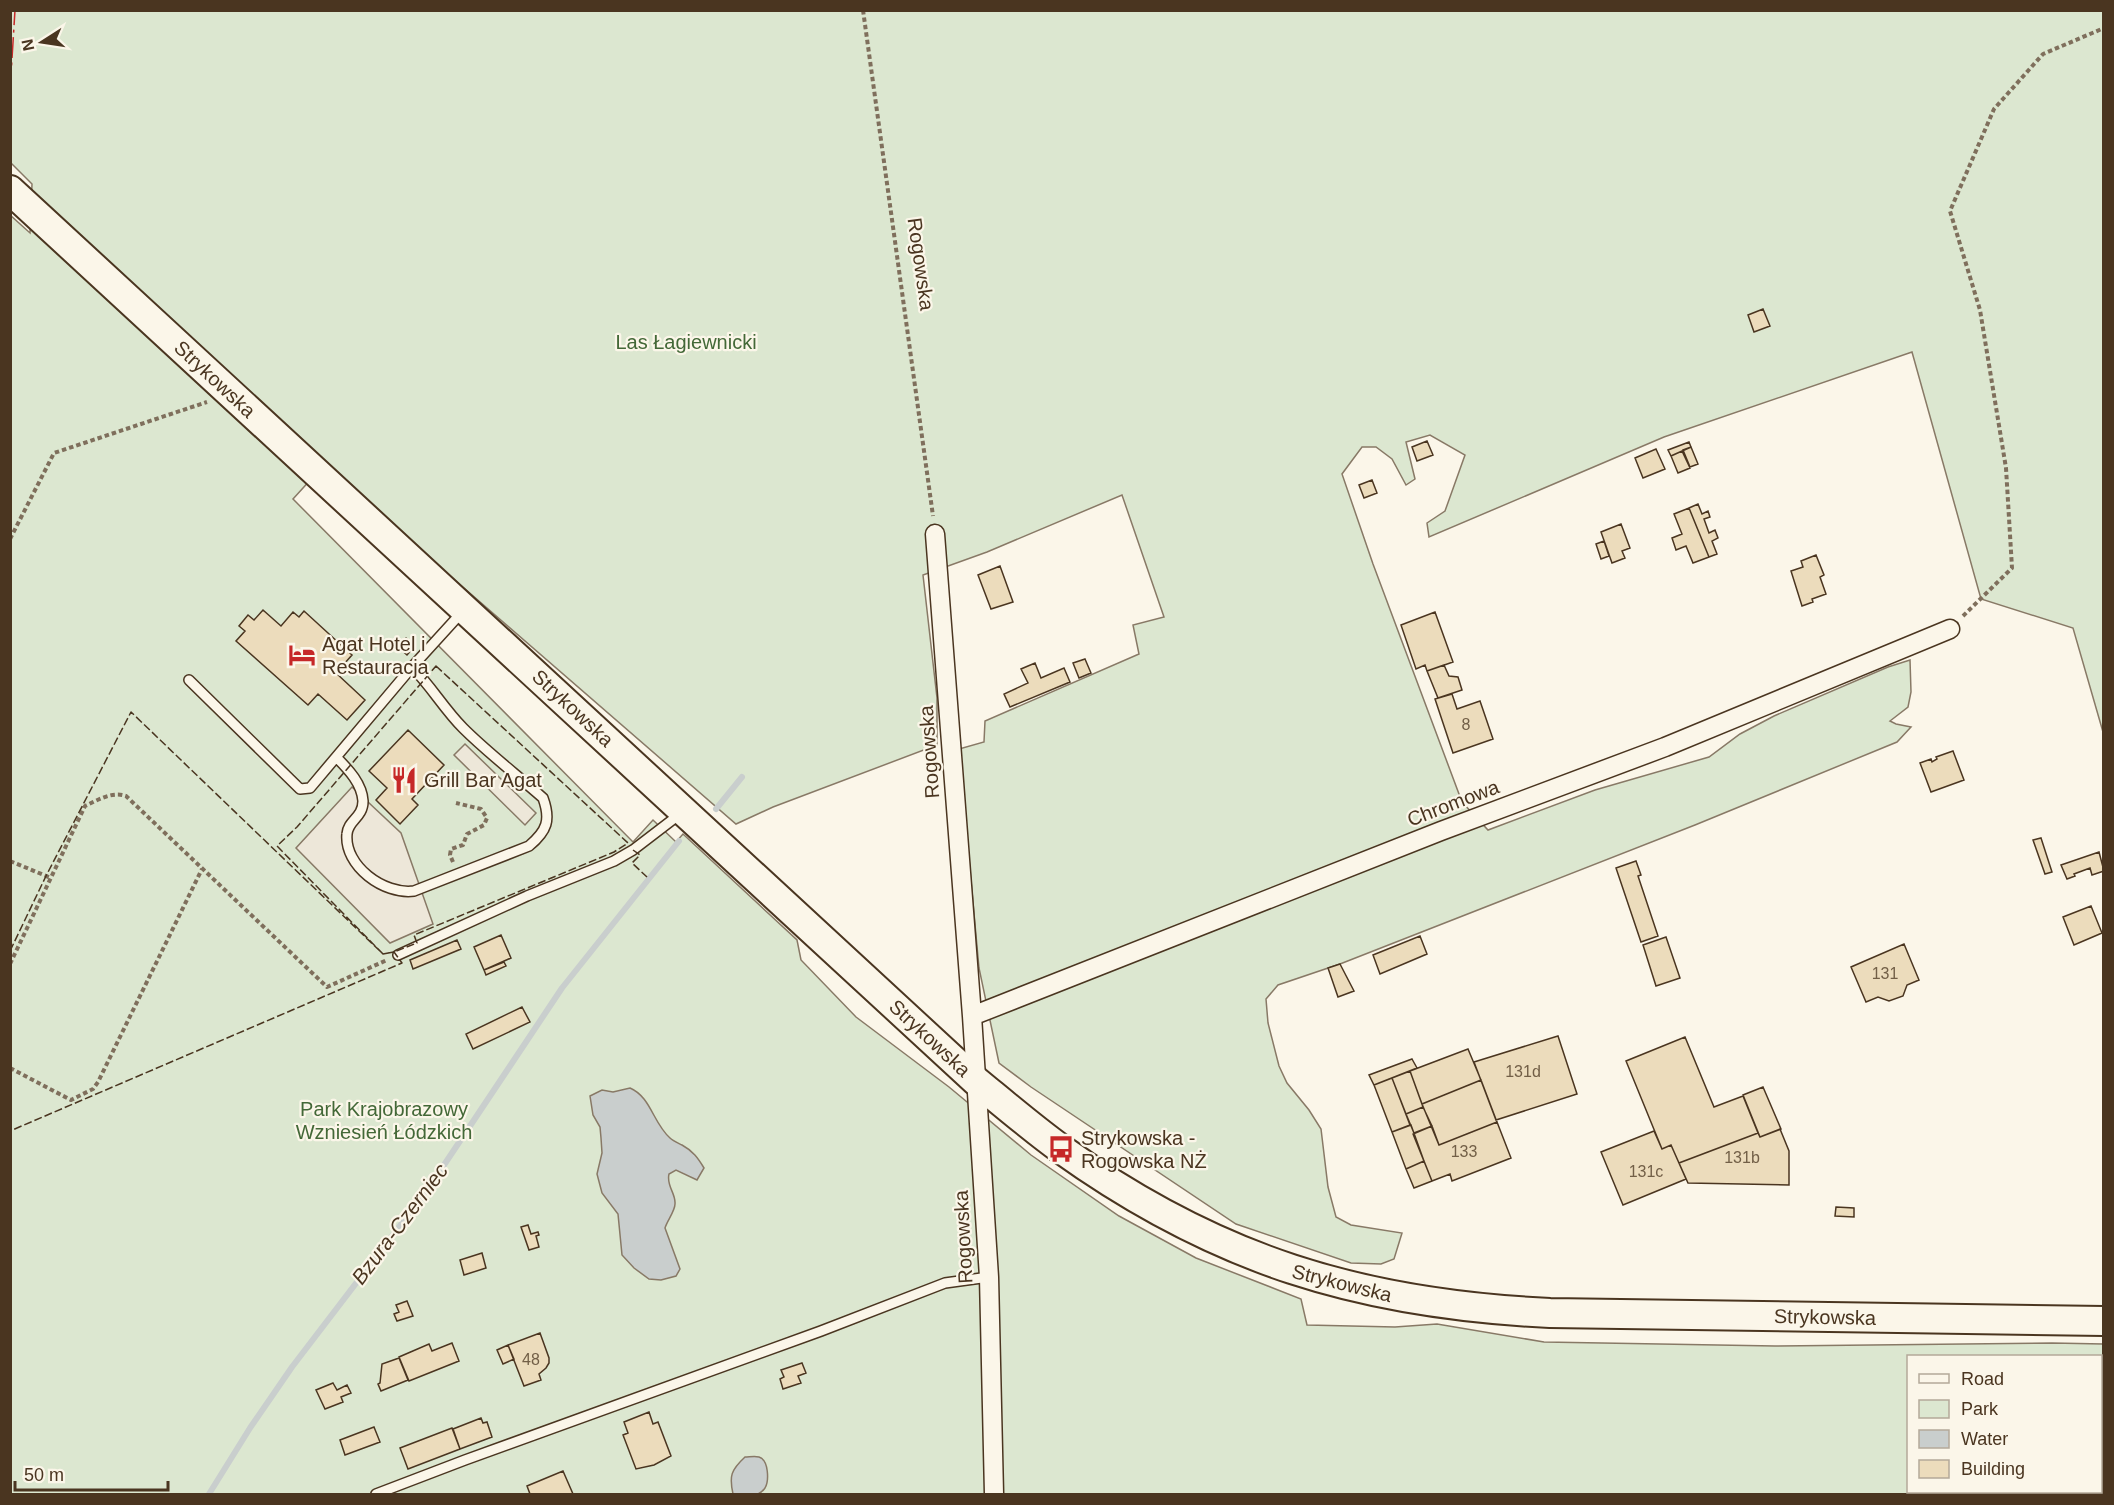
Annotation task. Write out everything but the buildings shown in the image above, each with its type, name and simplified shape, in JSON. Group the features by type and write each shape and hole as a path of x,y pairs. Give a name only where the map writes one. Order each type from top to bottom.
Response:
{"main road":[{"name":"Strykowska","path":"10,190 976,1081 1061,1149 1161,1213 1233,1248 1278,1266 1362,1290 1469,1308 1538,1313 2103,1321"}],"street":[{"name":"Rogowska","path":"935,534 972,1016 989,1277 994,1494"},
{"name":"Chromowa","path":"972,1016 1441,831 1665,747 1950,629"}],"lane":[{"path":"189,680 300,789 310,788 465,609"},
{"path":"337,758 357,780 362,796 360,815 350,825 347,833 352,860 382,884 405,892 414,891 529,846 540,837 547,823 547,810 543,798 464,729 412,668"},
{"path":"398,955 527,896 614,861 633,850 685,811"},
{"path":"376,1494 821,1331 945,1283 989,1277"}],"path":[{"name":"Rogowska","path":"863,10 935,534"},
{"path":"1950,629 2012,568 2006,468 1980,310 1950,211 1994,109 2043,54 2103,28"},
{"path":"10,539 54,453 232,394"},
{"path":"10,964 85,806 105,797 120,794 126,796 327,987 398,955"},
{"path":"456,803 481,809 487,818 484,825 467,834 463,845 449,852 460,873"},
{"path":"10,861 51,878"},
{"path":"10,1068 71,1100 93,1089 202,869"}],"green space":[{"name":"Las Łagiewnicki","path":"11,11 2103,11 2103,732 2073,628 1981,599 1912,352 1664,437 1429,537 1427,523 1445,511 1465,455 1430,435 1406,442 1415,479 1406,485 1392,459 1376,447 1362,447 1342,474 1373,564 1462,802 1488,830 1595,790 1709,757 1740,734 1774,716 1888,667 1910,660 1911,692 1908,707 1890,721 1911,727 1897,742 1695,825 1340,964 1278,985 1266,999 1268,1023 1279,1066 1287,1083 1321,1129 1328,1187 1336,1217 1351,1225 1402,1233 1394,1259 1381,1264 1351,1263 1236,1224 1031,1087 999,1063 979,968 959,749 984,742 985,721 1139,654 1133,625 1164,617 1122,495 987,552 923,575 937,698 937,745 773,807 736,824 323,466 293,499 633,842 653,820 676,842 683,834 797,940 801,960 856,1017 949,1087 1031,1155 1119,1216 1196,1258 1301,1299 1307,1325 1395,1327 1437,1324 1544,1342 1775,1346 2103,1344 2103,1466 2102,1355 1907,1355 1907,1493 1946,1494 11,1494 10,215 30,233 32,184 11,163"}],"shaded area":[{"path":"465,744 536,813 525,825 454,755"},
{"path":"352,787 401,833 433,924 390,943 296,848"}],"water":[{"path":"630,1088 643,1098 664,1132 692,1152 704,1168 697,1180 676,1170 669,1174 675,1204 665,1228 680,1269 676,1276 661,1280 649,1279 622,1255 618,1214 602,1193 597,1174 602,1153 601,1138 600,1127 593,1115 590,1096 602,1090 613,1092"},
{"path":"745,1457 759,1457 765,1462 766,1485 758,1494 733,1494 732,1474"}],"waterway":[{"name":"Bzura-Czerniec","path":"716,809 742,777"},
{"name":"Bzura-Czerniec","path":"209,1494 292,1367 428,1189 562,988 679,841"}],"fence":[{"path":"436,666 628,843 614,852 414,935 417,943 383,954 277,846 297,827 436,666"},
{"path":"10,951 131,712 383,954 394,952 402,963 10,1131"},
{"path":"633,850 640,855 632,863 647,877"}],"power":[{"path":"10,91 15,10"}],"place":[{"name":"Agat Hotel i Restauracja","path":"302,655"},
{"name":"Grill Bar Agat","path":"404,780"},
{"name":"Strykowska - Rogowska NŻ","path":"1061,1149"}],"park label":[{"name":"Park Krajobrazowy Wzniesień Łódzkich","path":"384,1120"}]}
